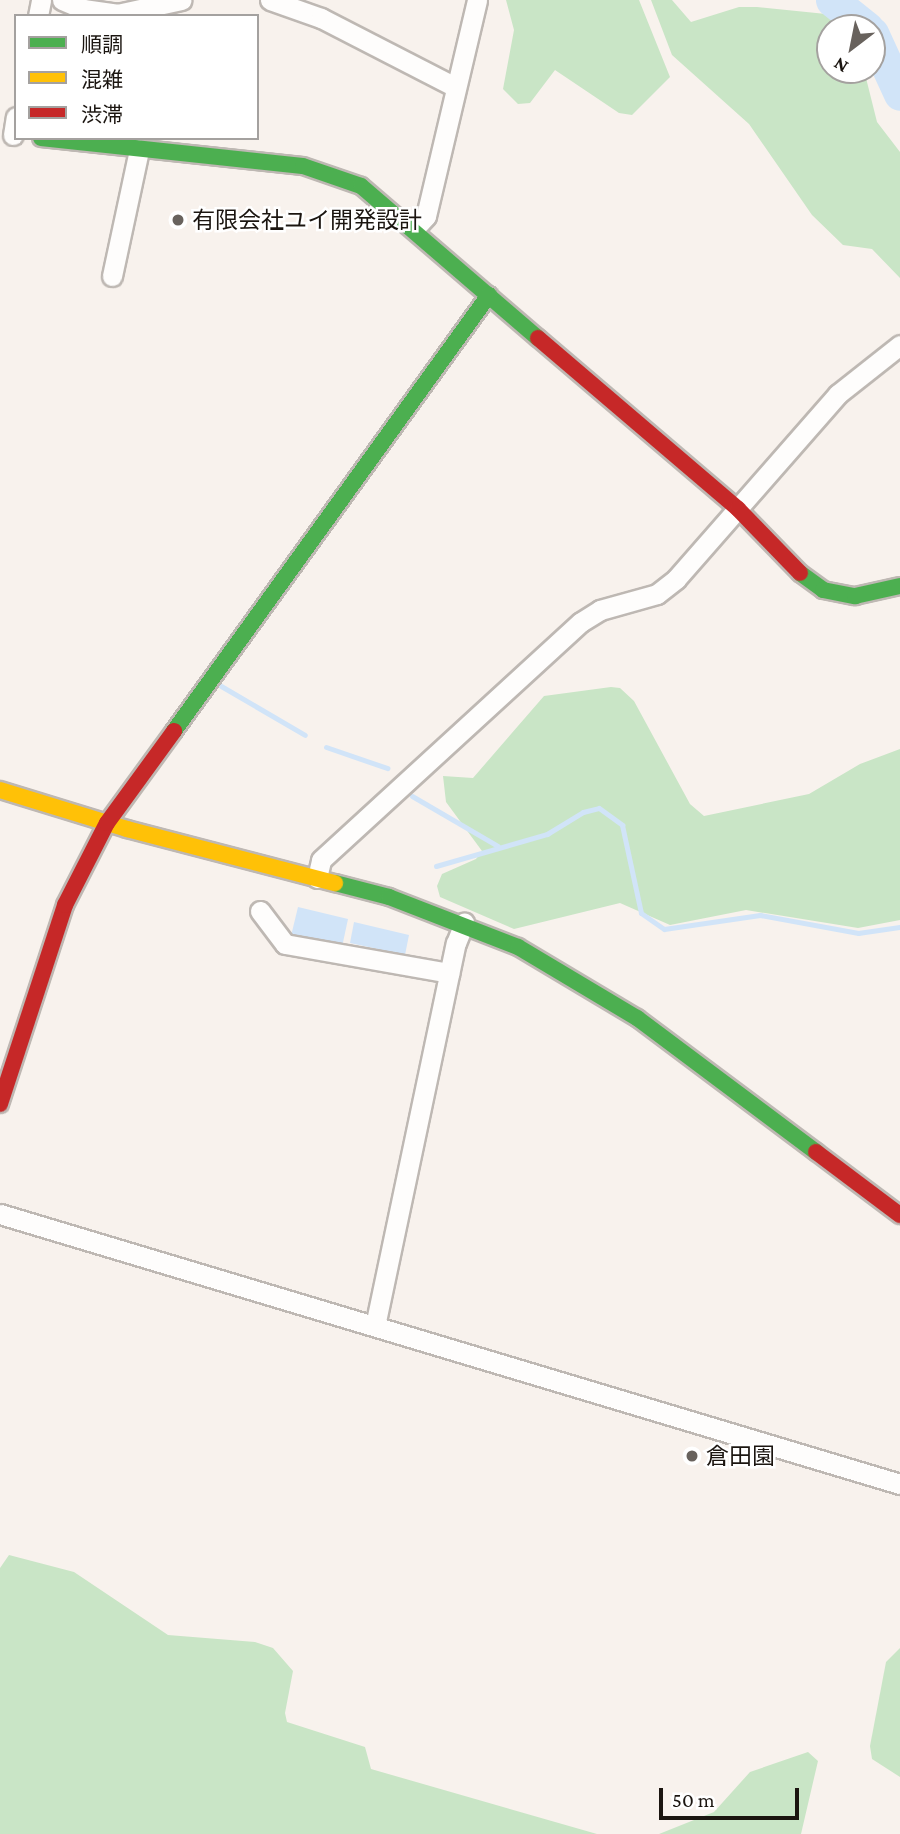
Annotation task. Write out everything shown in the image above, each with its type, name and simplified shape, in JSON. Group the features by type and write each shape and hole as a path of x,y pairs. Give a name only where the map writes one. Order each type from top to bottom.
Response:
{"street":[{"path":"62,0 83,9 117,14 182,0"},
{"path":"270,0 321,18 455,87"},
{"path":"415,228 426,216 477,0"},
{"path":"57,140 323,170 361,186 415,228 738,509 802,576 823,590 855,596 900,586"},
{"path":"112,276 139,150"},
{"path":"0,1104 65,905 107,823 489,295"},
{"path":"317,878 321,860 581,622 600,610 667,587 838,394 900,345"},
{"path":"0,790 107,823 317,878 464,923 548,963 608,998 900,1215"},
{"path":"260,911 285,944 449,973"},
{"path":"375,1326 449,973 464,923"},
{"path":"0,1214 900,1484"}],"green space":[{"path":"506,0 639,0 670,77 632,115 619,113 555,70 530,103 518,104 503,89 514,30"},
{"path":"651,0 672,0 691,22 739,7 826,14 816,14 816,84 868,84 877,122 900,152 900,278 872,249 843,245 812,215 749,124 672,55"},
{"path":"620,688 634,701 690,804 704,816 809,794 860,764 900,749 900,920 858,928 746,910 670,925 620,903 514,929 440,897 437,886 442,874 476,859 482,851 446,802 443,776 473,778 544,696"},
{"path":"9,1555 74,1572 168,1635 255,1642 273,1648 293,1671 285,1713 287,1722 365,1747 371,1769 597,1834 0,1834 0,1568"},
{"path":"900,1648 900,1777 872,1759 870,1746 886,1662"},
{"path":"808,1752 818,1761 801,1834 659,1834 714,1812 750,1772"}],"water":[{"path":"298,907 348,919 342,947 291,936"},
{"path":"354,922 409,935 405,955 350,943"}],"waterway":[{"path":"832,0 850,14"},
{"path":"886,64 900,94"},
{"path":"221,686 305,735"},
{"path":"326,747 387,768"},
{"path":"412,796 498,846"},
{"path":"436,866 547,834 583,812 599,808 622,825 641,913 664,929 760,915 858,933 900,927"}],"traffic: fast":[{"path":"60,140 303,166 361,186 538,338"},
{"path":"174,731 489,295"},
{"path":"800,573 823,590 855,596 900,586"},
{"path":"335,883 389,897 518,947 637,1018 816,1152"}],"traffic: slow":[{"path":"0,790 127,829 335,883"}],"traffic: jam":[{"path":"538,338 738,509 800,573"},
{"path":"0,1104 65,905 107,823 174,731"},
{"path":"816,1152 900,1215"}],"place":[{"name":"有限会社ユイ開発設計","path":"178,220"},
{"name":"倉田園","path":"692,1456"}]}
